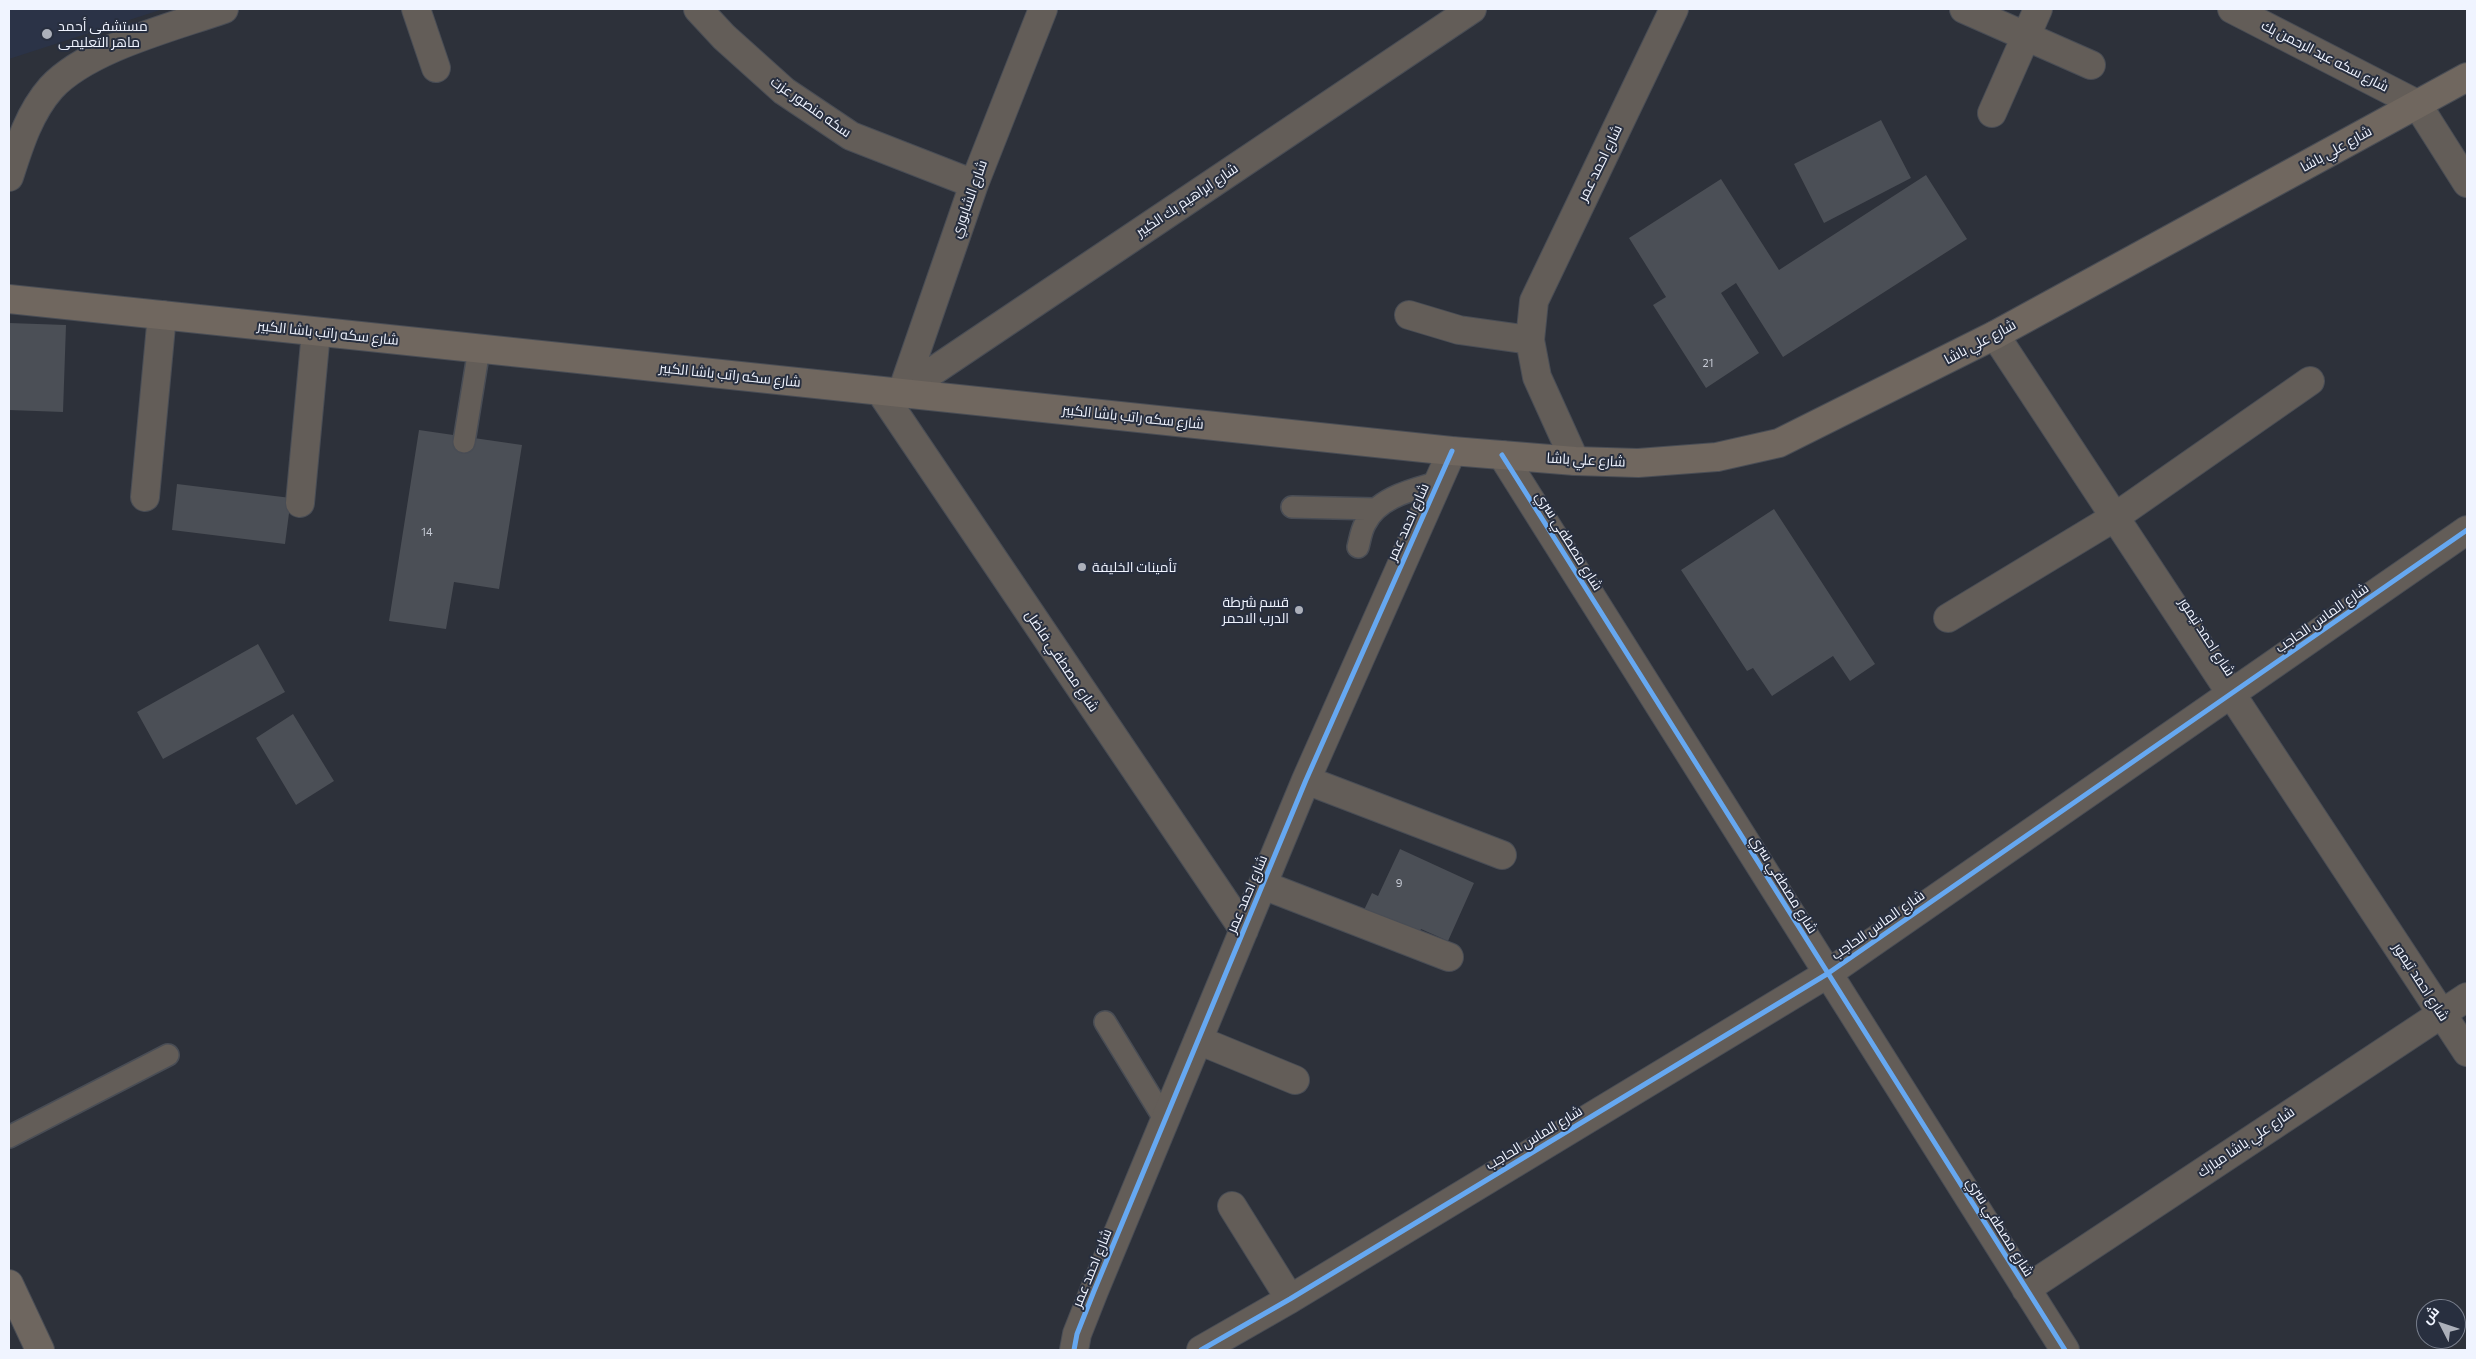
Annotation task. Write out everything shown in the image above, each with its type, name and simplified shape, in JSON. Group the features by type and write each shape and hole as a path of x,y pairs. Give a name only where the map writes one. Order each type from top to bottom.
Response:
{"main road":[{"name":"شارع علي باشا","path":"1452,451 1575,461 1638,463 1717,457 1778,443 1995,335 2467,77"},
{"name":"شارع سكه راتب باشا الكبير","path":"9,300 1452,451"},
{"path":"9,1284 40,1350"}],"street":[{"path":"9,177 26,126 52,88 87,60 224,9"},
{"path":"416,9 436,68"},
{"name":"سكه منصور عزت","path":"698,9 724,37 784,92 851,136 974,184"},
{"name":"شارع الشابوري","path":"891,392 1043,9"},
{"name":"شارع ابراهيم بك الكبير","path":"891,392 1472,9"},
{"name":"شارع احمد عمر","path":"1575,461 1537,377 1530,340 1534,301 1674,9"},
{"path":"1964,9 2091,65"},
{"path":"1992,113 2038,9"},
{"name":"شارع سكه عبد الرحمن بك","path":"2232,9 2417,104"},
{"path":"2417,104 2467,183"},
{"path":"145,497 162,315"},
{"path":"1410,315 1459,330 1530,340"},
{"path":"300,503 316,332"},
{"name":"شارع احمد تيمور","path":"1995,335 2467,1052"},
{"path":"1948,618 2115,517 2310,380"},
{"name":"شارع مصطفي فاضل","path":"891,392 1244,930"},
{"name":"شارع احمد عمر","path":"1074,1350 1077,1334 1306,780 1452,451"},
{"name":"شارع مصطفي سري","path":"1502,454 2065,1350"},
{"name":"شارع الماس الحاجب","path":"1201,1350 1290,1299 1827,974 2232,695 2467,530"},
{"path":"1306,780 1502,855"},
{"path":"1263,885 1449,957"},
{"name":"شارع علي باشا مبارك","path":"2026,1289 2441,1012 2467,997"},
{"path":"1198,1040 1295,1080"},
{"path":"1232,1206 1290,1299"}],"lane":[{"path":"464,442 479,349"},
{"path":"1358,547 1365,524 1376,509 1400,493 1439,482"},
{"path":"1292,507 1376,509"},
{"path":"1104,1022 1165,1120"},
{"path":"9,1137 168,1055"}],"shaded area":[{"name":"مستشفى أحمد ماهر التعليمى","path":"9,9 163,9 9,59"}],"building":[{"path":"1881,120 1911,178 1824,223 1794,164"},
{"path":"1926,175 1967,239 1783,357 1736,283 1721,293 1759,353 1706,388 1653,305 1666,297 1629,238 1721,179 1779,270"},
{"path":"9,323 66,325 63,412 9,410"},
{"path":"419,430 522,445 499,589 454,582 446,629 389,621"},
{"path":"177,484 291,498 285,544 172,530"},
{"path":"1774,509 1875,664 1850,681 1833,656 1772,696 1753,668 1747,671 1681,570"},
{"path":"258,644 285,692 163,759 137,712"},
{"path":"293,714 334,781 296,805 256,738"},
{"path":"1400,849 1474,883 1448,941 1421,929 1411,952 1356,927 1372,893 1378,896"}],"cycle path":[{"path":"1074,1350 1077,1334 1094,1291 1306,780 1452,451"},
{"path":"1502,455 2065,1350"},
{"path":"1201,1350 1290,1299 1827,974 2467,530"}],"place":[{"name":"مستشفى أحمد ماهر التعليمى","path":"47,34"},
{"name":"تأمينات الخليفة","path":"1082,567"},
{"name":"قسم شرطة الدرب الاحمر","path":"1299,610"}]}
